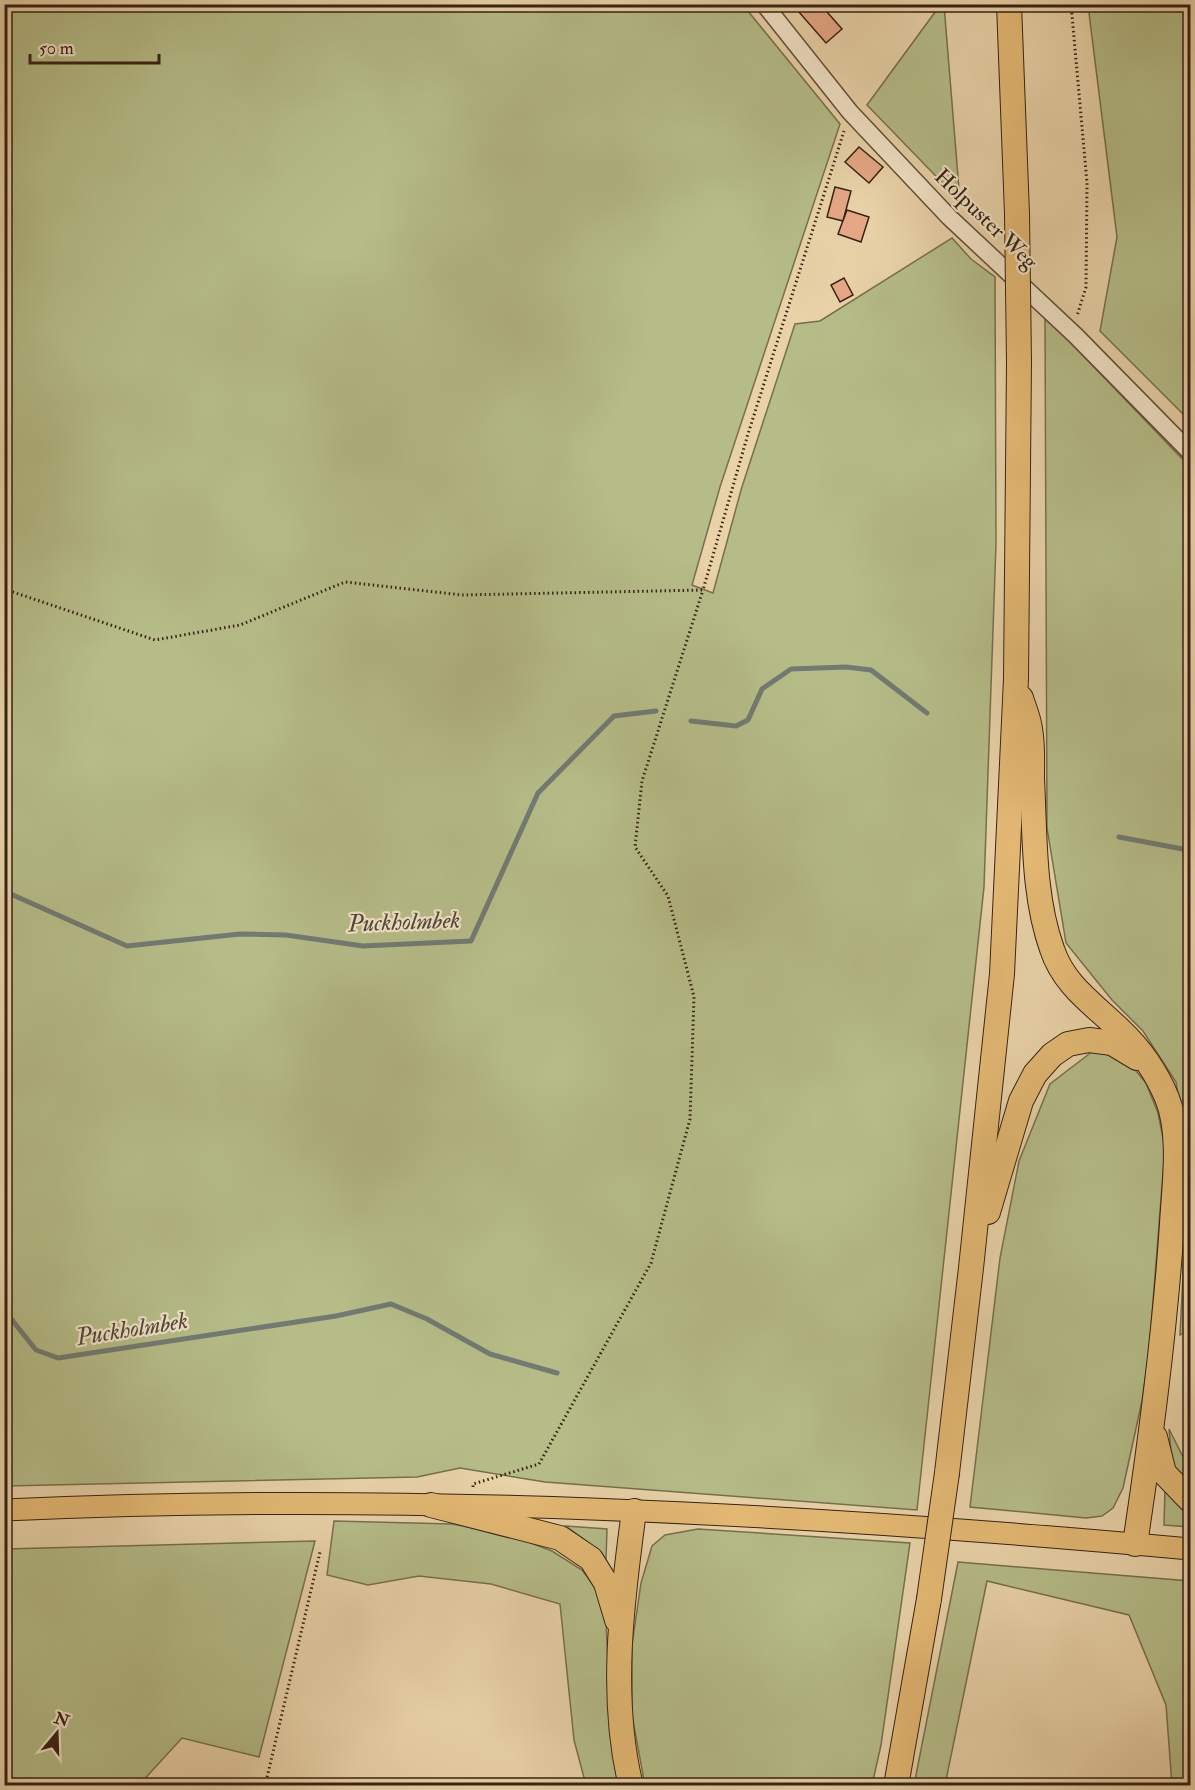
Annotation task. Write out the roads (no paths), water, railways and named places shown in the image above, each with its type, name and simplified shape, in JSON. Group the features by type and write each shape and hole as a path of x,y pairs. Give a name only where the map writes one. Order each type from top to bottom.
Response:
{"highway":[{"path":"896,1785 929,1599 947,1473 1002,974 1016,679 1017,214 1009,4"},
{"path":"1016,679 1030,729 1039,891 1052,949 1068,981 1123,1032 1150,1065 1168,1100 1173,1126 1176,1158 1167,1289 1136,1544"},
{"path":"971,1268 1021,1101 1035,1074 1052,1055 1068,1044 1089,1040 1112,1043 1150,1065"},
{"path":"1152,1426 1164,1473 1191,1500"},
{"path":"431,1505 560,1538 591,1559 606,1583 620,1630"},
{"path":"631,1785 621,1716 620,1630 634,1511"}],"main road":[{"path":"4,1510 99,1506 315,1503 634,1511 913,1527 1191,1549"}],"street":[{"name":"Holpuster Weg","path":"764,4 850,112 949,217 1075,336 1191,453"}],"waterway":[{"name":"Puckholmbek","path":"691,721 736,726 748,720 762,689 791,669 846,667 871,670 927,713"},
{"name":"Puckholmbek","path":"4,891 127,946 240,934 286,935 363,946 471,941 538,793 614,716 656,711"},
{"name":"Puckholmbek","path":"1119,837 1188,850 1190,848"},
{"name":"Puckholmbek","path":"4,1310 36,1350 58,1358 336,1316 391,1304 427,1319 490,1354 557,1373"}]}
